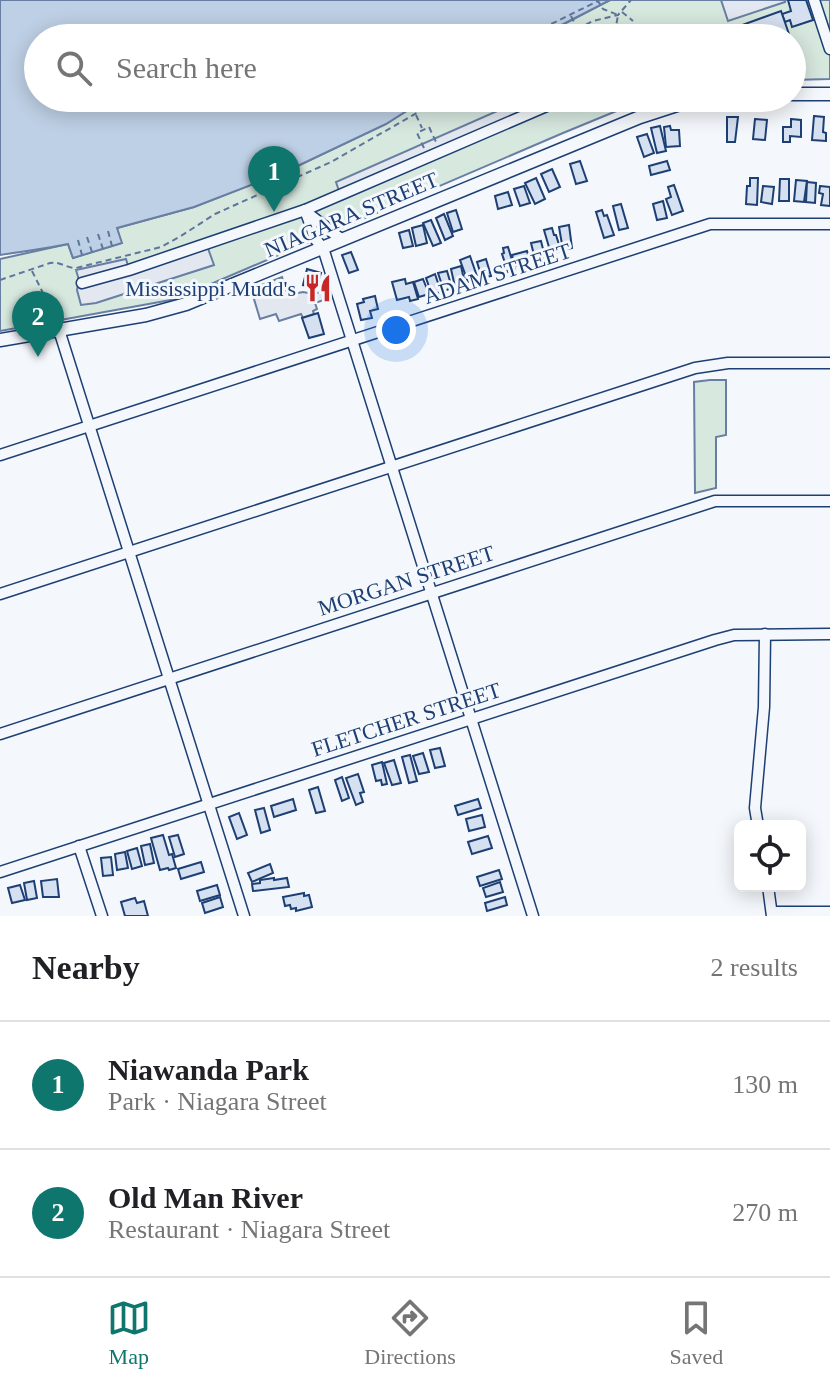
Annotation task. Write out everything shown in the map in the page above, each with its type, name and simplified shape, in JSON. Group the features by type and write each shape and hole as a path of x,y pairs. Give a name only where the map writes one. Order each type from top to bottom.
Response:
{"main road":[{"path":"806,94 830,94"},
{"name":"NIAGARA STREET","path":"0,340 53,326 146,315 186,304 655,112"}],"street":[{"path":"814,0 830,49"},
{"path":"82,283 305,210 428,158 525,112"},
{"path":"305,210 341,239"},
{"path":"305,210 316,240 323,248 533,916"},
{"name":"ADAM STREET","path":"0,455 710,224 830,224"},
{"path":"53,326 88,426 244,916"},
{"path":"0,594 695,368 728,363 830,363"},
{"name":"MORGAN STREET","path":"0,734 715,501 830,501"},
{"path":"757,820 755,808 764,707 765,634"},
{"name":"FLETCHER STREET","path":"0,872 715,640 734,635 830,634"},
{"path":"79,846 102,916"},
{"path":"769,892 772,914 830,912"}],"path":[{"path":"586,24 618,15 631,0"},
{"path":"551,24 598,1 605,19"},
{"path":"603,9 618,15"},
{"path":"622,12 633,21"},
{"path":"570,15 575,24"},
{"path":"616,24 618,15"},
{"path":"0,280 55,262 76,268 161,247 215,214 331,162 419,112"},
{"path":"416,114 423,130"},
{"path":"428,158 417,133 429,127 441,152"},
{"path":"108,231 112,246"},
{"path":"98,234 103,249"},
{"path":"87,237 92,252"},
{"path":"78,240 82,255"},
{"path":"32,270 53,326"}],"shaded area":[{"path":"610,0 830,0 830,79 806,80 806,24 564,24"},
{"path":"721,0 785,0 785,2 728,21"},
{"path":"404,112 614,112 176,299 0,331 0,259 68,244 73,258 121,243 117,228 194,207 287,171"},
{"path":"495,112 525,112 527,118 342,200 336,182"},
{"path":"205,240 214,265 96,303 81,305 76,270 126,259 128,266"},
{"path":"282,277 288,295 324,291 327,299 315,303 317,309 313,311 314,314 303,318 301,314 279,321 276,314 260,319 251,289"},
{"path":"726,380 726,435 716,437 716,488 695,493 694,382"}],"water":[{"path":"0,0 610,0 563,24 24,24 24,112 405,112 287,171 194,207 117,228 122,243 73,258 68,244 0,255"}],"building":[{"path":"788,0 806,0 813,20 801,24 791,24 790,20 785,22 782,14 791,11"},
{"path":"781,11 786,24 745,24"},
{"path":"814,116 824,117 826,141 812,140"},
{"path":"727,117 738,117 735,142 727,142"},
{"path":"755,119 767,120 765,140 753,139"},
{"path":"791,119 801,120 801,137 790,136 790,142 783,142 783,127 791,127"},
{"path":"660,126 666,151 657,153 651,128"},
{"path":"670,126 671,130 679,130 680,146 666,147 664,127"},
{"path":"647,134 654,153 644,157 637,137"},
{"path":"580,161 587,181 576,184 570,164"},
{"path":"667,161 670,170 651,175 649,166"},
{"path":"552,169 560,187 549,192 541,174"},
{"path":"536,178 545,199 535,204 525,183"},
{"path":"750,178 758,178 757,205 746,204"},
{"path":"780,179 789,179 789,201 779,201"},
{"path":"796,180 807,181 804,202 794,201"},
{"path":"807,182 816,183 815,203 806,202"},
{"path":"674,185 683,211 672,215 666,199 671,197 668,187"},
{"path":"524,186 530,203 520,206 514,189"},
{"path":"763,186 774,187 772,204 761,202"},
{"path":"820,186 830,187 830,206 821,205 823,194 819,193"},
{"path":"508,192 512,205 498,209 495,196"},
{"path":"663,201 667,218 657,220 653,204"},
{"path":"621,204 628,228 619,230 613,206"},
{"path":"456,210 462,229 453,232 447,213"},
{"path":"602,210 614,235 604,238 596,212"},
{"path":"444,214 453,236 445,240 436,218"},
{"path":"431,220 441,243 433,246 423,223"},
{"path":"423,225 427,243 416,246 412,228"},
{"path":"569,225 572,248 563,250 559,227"},
{"path":"552,228 561,251 551,254 544,230"},
{"path":"409,230 413,246 403,248 399,233"},
{"path":"541,241 545,257 535,259 531,243"},
{"path":"508,247 515,270 508,272 502,254 503,248"},
{"path":"527,251 530,262 515,266 512,255"},
{"path":"351,252 358,270 349,273 342,255"},
{"path":"470,256 478,279 468,282 460,260"},
{"path":"486,259 491,276 482,278 477,262"},
{"path":"461,266 465,284 455,287 451,269"},
{"path":"307,269 321,273 316,289 303,285"},
{"path":"447,271 452,288 444,291 438,273"},
{"path":"435,274 441,292 432,295 426,278"},
{"path":"405,279 406,284 413,282 418,299 410,301 409,297 397,300 392,282"},
{"path":"423,279 429,294 419,297 414,282"},
{"path":"375,296 378,309 370,311 372,318 361,320 357,304"},
{"path":"318,313 324,334 309,338 302,318"},
{"path":"440,748 445,766 435,768 430,750"},
{"path":"423,753 429,772 419,774 413,756"},
{"path":"410,755 417,781 409,783 402,757"},
{"path":"394,760 401,783 392,785 384,763"},
{"path":"382,762 387,784 382,785 381,780 376,781 372,765"},
{"path":"358,774 364,792 360,793 363,802 356,805 346,778"},
{"path":"342,777 349,798 342,801 335,780"},
{"path":"318,787 325,811 316,813 309,790"},
{"path":"293,799 296,810 274,817 271,806"},
{"path":"478,799 481,808 458,815 455,806"},
{"path":"264,808 270,830 261,833 255,810"},
{"path":"239,813 247,835 237,839 229,817"},
{"path":"482,815 485,827 469,831 466,819"},
{"path":"163,835 176,868 169,870 160,870 151,838"},
{"path":"178,835 184,854 175,857 169,837"},
{"path":"488,836 492,848 472,854 468,842"},
{"path":"150,844 154,863 145,865 141,846"},
{"path":"137,848 142,866 132,869 127,851"},
{"path":"125,852 128,868 117,870 115,854"},
{"path":"111,857 113,875 103,876 101,858"},
{"path":"201,862 204,872 181,879 178,869"},
{"path":"270,864 273,873 252,882 248,873"},
{"path":"499,870 502,879 480,886 477,877"},
{"path":"287,878 289,887 253,891 252,884"},
{"path":"57,879 59,897 43,897 41,881"},
{"path":"34,881 37,898 27,900 24,883"},
{"path":"500,882 503,892 486,897 483,888"},
{"path":"20,885 25,900 12,903 8,888"},
{"path":"217,885 220,895 200,901 197,891"},
{"path":"304,893 304,896 309,895 312,907 296,911 290,905 285,906 283,897"},
{"path":"220,897 223,907 205,913 202,903"},
{"path":"505,897 507,905 487,911 485,903"},
{"path":"135,898 137,903 144,901 148,916 125,916 121,902"}],"place":[{"name":"Niawanda Park","path":"274,212"},
{"name":"Mississippi Mudd's","path":"318,288"},
{"name":"Old Man River","path":"38,357"}]}
